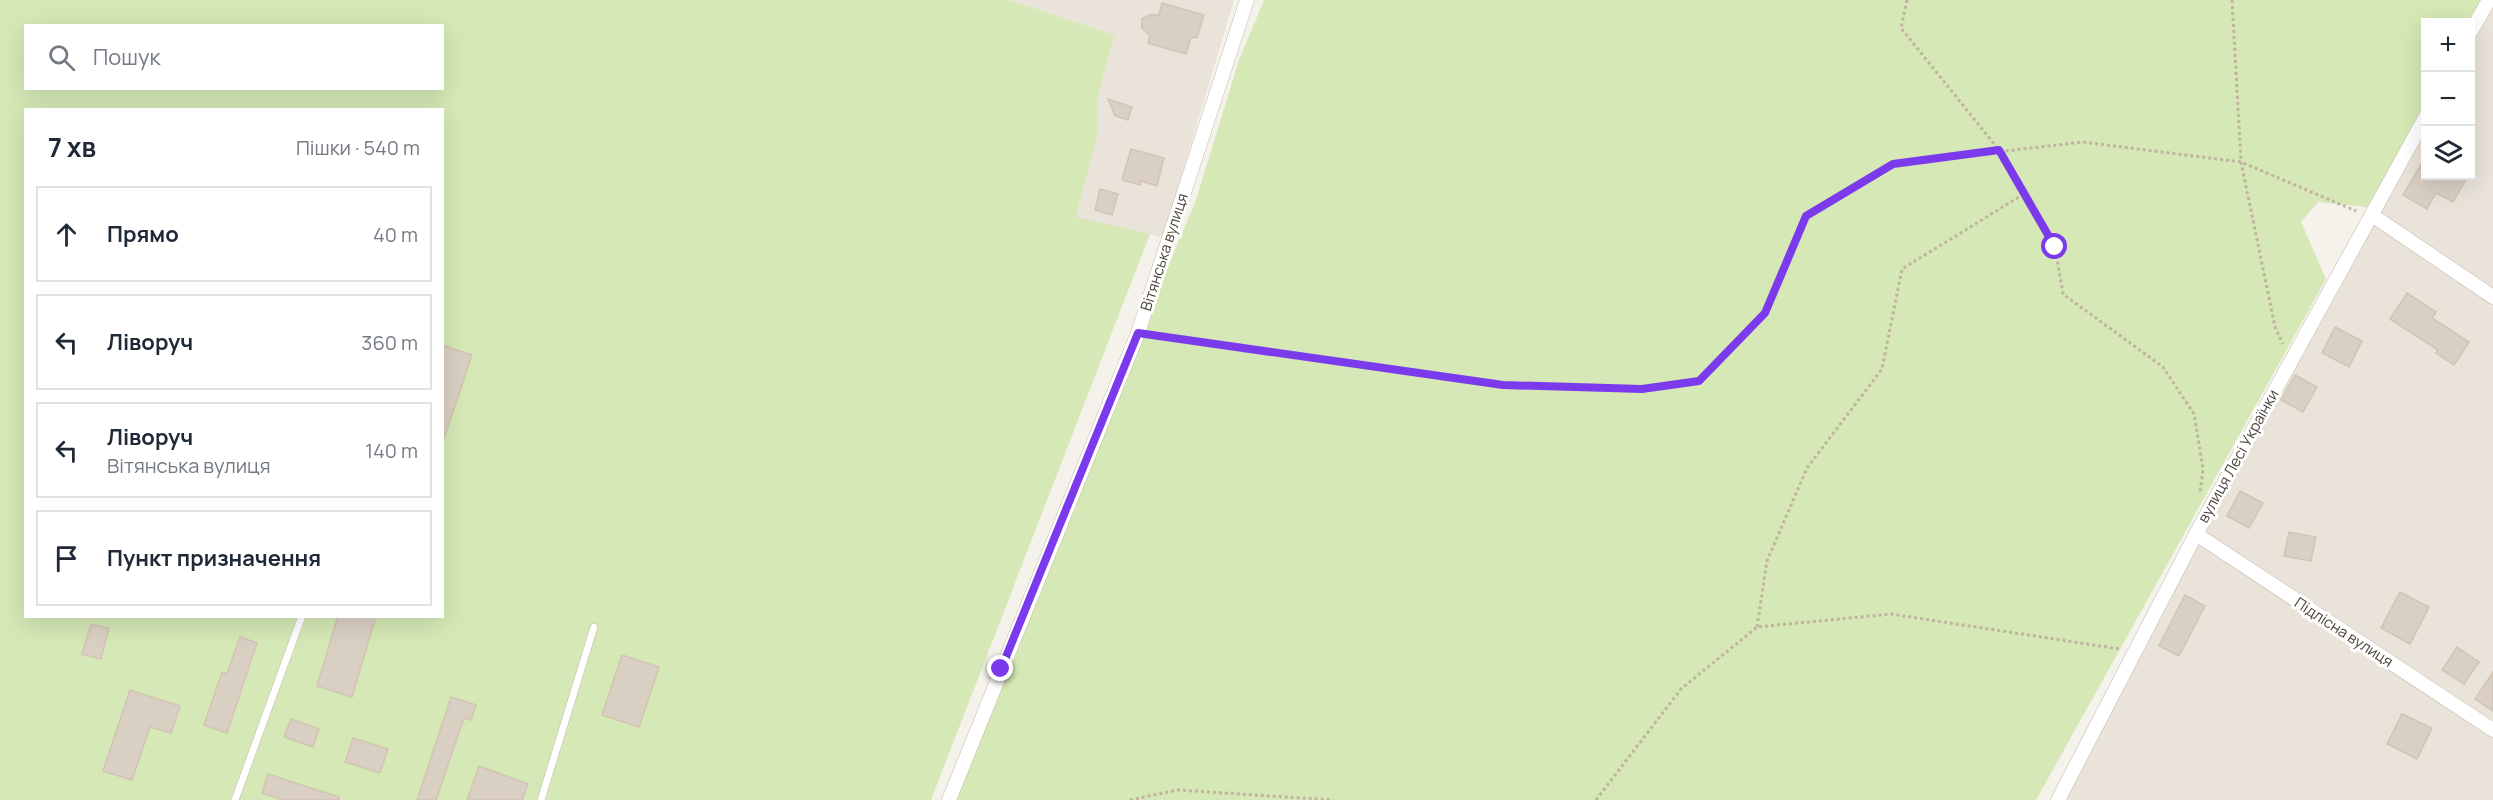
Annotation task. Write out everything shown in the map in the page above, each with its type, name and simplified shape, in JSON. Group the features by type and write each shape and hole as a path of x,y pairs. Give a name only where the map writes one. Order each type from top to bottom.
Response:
{"street":[{"name":"Вітянська вулиця","path":"948,800 1138,333 1247,0"},
{"path":"2475,24 2489,0"},
{"name":"вулиця Лесі Українки","path":"2058,800 2196,534 2421,125"},
{"path":"2372,215 2493,297"},
{"name":"Підлісна вулиця","path":"2196,534 2493,730"}],"lane":[{"path":"236,800 301,618"},
{"path":"541,800 594,627"}],"path":[{"path":"1906,0 1901,28 1999,150 2055,247 2063,294 2163,367 2194,414 2203,469 2199,500"},
{"path":"2232,0 2241,162 2275,327 2290,362"},
{"path":"1138,333 1503,385 1642,389 1699,381 1765,313 1806,216 1893,164 2083,142 2241,162 2346,209 2372,215"},
{"path":"1757,627 1767,561 1807,468 1882,369 1902,269 2024,194"},
{"path":"1596,800 1681,689 1757,627 1891,614 2135,651"},
{"path":"1130,800 1178,790 1333,800"}],"shaded area":[{"path":"1009,0 1234,0 1163,237 1076,218 1098,133 1097,99 1114,35"},
{"path":"2493,0 2493,800 2060,800 2421,135 2421,180 2475,180 2475,34"}],"green space":[{"path":"0,0 1009,0 1114,35 1097,99 1098,133 1076,217 1150,234 931,800 0,800"},
{"path":"1264,0 2489,0 2473,18 2421,18 2421,115 2367,207 2318,202 2301,222 2326,279 2036,800 944,800 1196,200 1239,60"}],"building":[{"path":"1162,3 1204,15 1197,38 1191,37 1186,54 1148,43 1150,36 1142,28 1142,19 1149,15 1159,15"},
{"path":"1108,99 1132,107 1128,120 1115,116"},
{"path":"1131,149 1164,158 1157,186 1141,181 1140,185 1122,180"},
{"path":"2421,164 2421,180 2466,180 2453,202 2436,193 2427,209 2403,195"},
{"path":"1100,189 1118,194 1112,215 1095,210"},
{"path":"2407,293 2436,312 2432,318 2469,342 2454,365 2436,353 2438,350 2390,319"},
{"path":"2335,327 2362,341 2349,367 2322,353"},
{"path":"444,346 472,355 444,436"},
{"path":"2295,375 2317,387 2303,412 2281,400"},
{"path":"2240,491 2263,503 2249,528 2227,516"},
{"path":"2289,532 2316,537 2311,561 2284,556"},
{"path":"2400,592 2429,607 2410,644 2381,628"},
{"path":"2185,595 2205,606 2179,656 2159,646"},
{"path":"337,618 375,618 352,697 317,686"},
{"path":"91,624 109,628 101,659 82,654"},
{"path":"240,637 257,643 227,733 204,725 222,672 227,674"},
{"path":"2457,647 2479,662 2464,684 2442,670"},
{"path":"622,655 659,667 639,727 602,715"},
{"path":"2493,672 2493,711 2475,699"},
{"path":"130,690 180,706 171,733 150,727 132,780 103,771"},
{"path":"451,697 476,705 471,720 464,718 436,800 417,800"},
{"path":"2402,714 2432,728 2417,759 2387,744"},
{"path":"291,719 319,729 313,747 284,737"},
{"path":"353,738 388,749 380,773 345,762"},
{"path":"479,766 528,784 522,800 467,800"},
{"path":"268,774 339,797 339,800 283,800 262,793"}],"route":[{"path":"1001,669 1138,333 1503,385 1642,389 1699,381 1765,313 1806,216 1893,164 1999,150 2055,247"}]}
